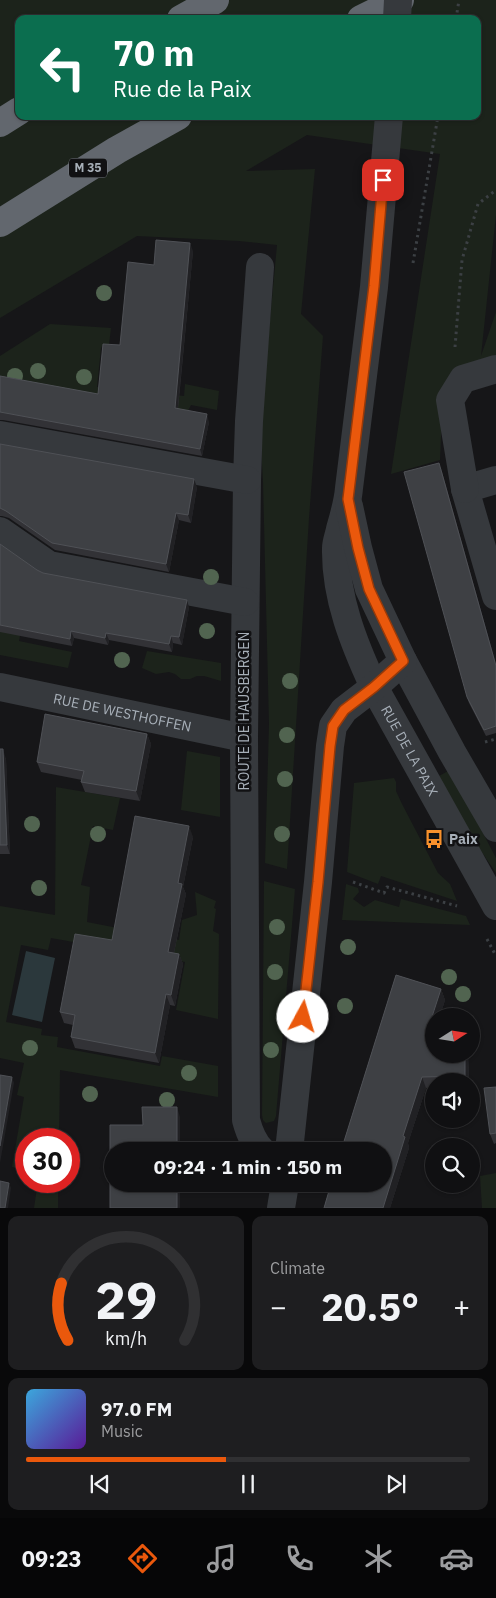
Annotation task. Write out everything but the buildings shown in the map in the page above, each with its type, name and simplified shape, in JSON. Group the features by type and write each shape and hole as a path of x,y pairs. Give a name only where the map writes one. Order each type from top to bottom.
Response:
{"highway":[{"path":"188,15 216,0"},
{"path":"369,15 399,0"},
{"path":"0,123 15,114"},
{"name":"M 35","path":"0,222 117,150 171,120"}],"street":[{"path":"397,15 399,0"},
{"path":"389,122 374,286 349,494 358,548 369,589 403,661 496,828"},
{"name":"ROUTE DE HAUSBERGEN","path":"254,1142 246,1120 244,738 249,421 260,267"},
{"path":"496,369 463,379 450,400 464,489 496,596"},
{"path":"0,435 247,480"},
{"path":"464,489 496,480"},
{"name":"RUE DE LA PAIX","path":"349,494 336,546 338,580 345,614 357,650 374,687 496,906"},
{"path":"0,531 49,566 245,602"},
{"path":"290,1142 333,726 344,710 403,661"},
{"name":"RUE DE WESTHOFFEN","path":"0,687 244,738"},
{"path":"281,1208 284,1192"}],"path":[{"path":"457,15 459,0"},
{"path":"421,215 437,120"},
{"path":"450,400 462,260 478,204 496,190"},
{"path":"484,742 496,739"},
{"path":"318,882 341,878 384,893 387,887 462,908"}],"shaded area":[{"path":"0,0 496,0 496,215 481,356 496,312 496,355 467,365 443,390 440,460 391,474 440,154 307,135 246,171 315,169 301,314 323,336 309,518 287,869 265,863 269,724 260,428 277,245 239,241 137,236 0,318"},
{"path":"50,324 111,328 109,345 104,344 101,348 97,387 184,396 185,384 219,391 217,410 191,405 185,417 0,383 0,356"},
{"path":"33,571 19,641 72,652 68,668 0,655 0,629"},
{"path":"147,651 221,663 221,681 204,676 181,679 169,672 156,674 142,668"},
{"path":"187,751 220,757 220,817 181,810"},
{"path":"450,770 496,858 496,873 464,826 439,776"},
{"path":"394,778 396,791 402,804 438,873 450,884 457,901 381,876 378,884 347,872 354,783"},
{"path":"56,787 120,798 113,830 93,826 81,885 90,887 87,922 179,940 182,920 197,915 195,892 216,901 213,931 219,934 218,1019 176,1010 185,962 51,938 48,950 21,945 6,1022 42,1029 41,1035 58,1037 57,1047 160,1066 162,1056 218,1066 218,1097 60,1070 59,1128 19,1128 24,1097 17,1095 24,1063 0,1058 0,906 55,915"},
{"path":"264,881 295,889 276,1116 274,1121 266,1123 262,1115"},
{"path":"346,884 358,888 359,892 353,899 364,907 375,900 399,907 401,899 466,916 470,925 342,920"},
{"path":"26,951 55,958 42,1022 12,1015"},
{"path":"15,1150 15,1168 12,1167"},
{"path":"496,1173 496,1208 482,1208 480,1176"},
{"path":"36,1193 58,1193 58,1208 34,1208"}],"place":[{"name":"Paix","path":"434,839"}],"route":[{"path":"303,1017 333,726 344,710 403,661 369,589 348,499 374,286 383,180"}]}
